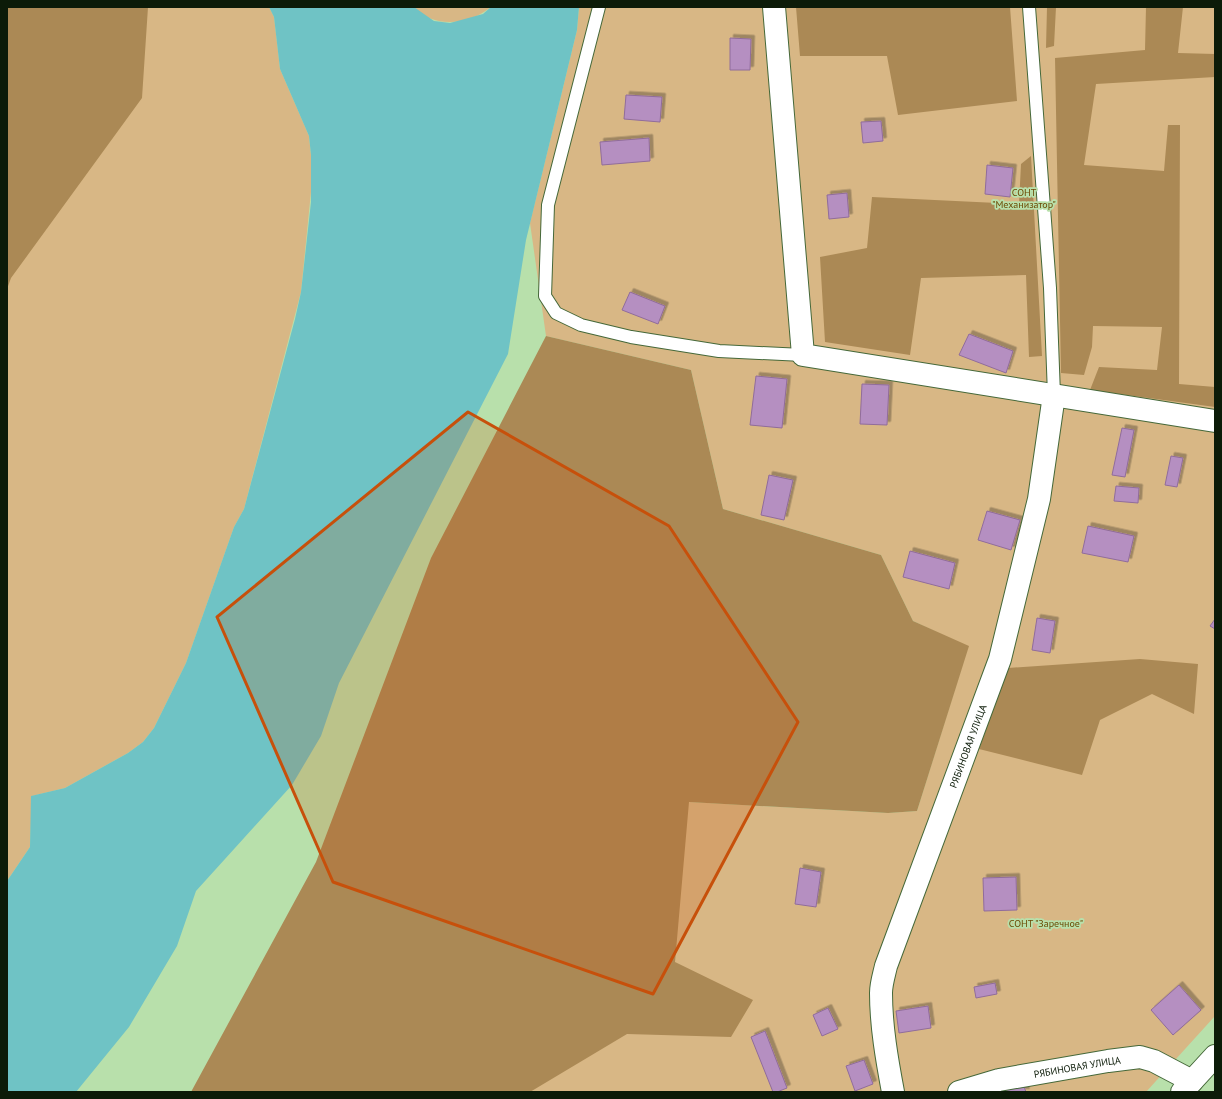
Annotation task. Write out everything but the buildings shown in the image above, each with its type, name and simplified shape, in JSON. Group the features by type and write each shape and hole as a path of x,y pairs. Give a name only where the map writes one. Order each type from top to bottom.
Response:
{"street":[{"path":"774,7 804,355 1215,421"},
{"name":"РЯБИНОВАЯ УЛИЦА","path":"893,1092 887,1064 882,1015 881,992 886,966 1000,658 1039,500 1054,395"},
{"path":"1187,1087 1215,1056"},
{"name":"РЯБИНОВАЯ УЛИЦА","path":"959,1092 999,1080 1108,1061 1140,1057 1154,1061 1187,1087"}],"lane":[{"path":"599,7 548,205 545,296 556,313 581,325 631,337 719,351 804,355"},
{"path":"1029,7 1050,288 1054,395"}],"highlighted area":[{"path":"468,412 669,526 798,722 653,994 333,882 217,617"}],"green space":[{"path":"7,7 269,7 274,17 280,69 309,136 312,182 301,292 244,509 234,527 186,663 154,728 143,742 128,753 65,788 32,796 30,847 7,881"},
{"path":"7,7 148,7 142,98 11,278 7,289"},
{"path":"414,7 491,7 472,18 452,22 431,19"},
{"path":"579,7 1215,7 1215,1016 1146,1092 485,1092 689,802 888,813 917,811 968,647 913,621 881,555 723,509 691,370 546,336 530,223 577,30"},
{"path":"796,7 1010,7 1017,101 898,115 887,56 800,56"},
{"path":"1047,7 1056,7 1054,46 1046,48"},
{"path":"1146,7 1183,7 1178,53 1215,54 1215,77 1096,84 1084,165 1164,171 1168,125 1180,125 1179,384 1215,387 1215,407 1090,390 1099,367 1157,370 1162,327 1093,326 1092,347 1084,375 1061,373 1055,58 1145,50"},
{"name":"СОНТ \"Механизатор\"","path":"1031,156 1042,356 1029,357 1026,275 921,278 910,355 825,342 820,257 867,248 872,197 1019,204 1021,164"},
{"path":"546,336 691,370 723,509 881,555 913,621 969,646 917,811 888,813 689,802 675,962 753,1000 731,1037 627,1034 530,1092 191,1092 316,862 431,558"},
{"path":"1140,659 1198,664 1194,714 1152,694 1100,720 1082,775 979,749 1008,668"}],"water":[{"path":"269,7 414,7 434,21 450,23 483,14 491,7 579,7 577,30 526,240 508,354 339,683 321,736 292,785 196,891 177,946 129,1027 76,1092 7,1092 7,881 30,847 31,796 65,788 128,753 143,742 154,728 186,663 234,527 244,509 295,319 301,292 311,202 311,155 309,136 280,69 274,17"}],"park label":[{"name":"СОНТ \"Заречное\"","path":"1046,923"}]}
